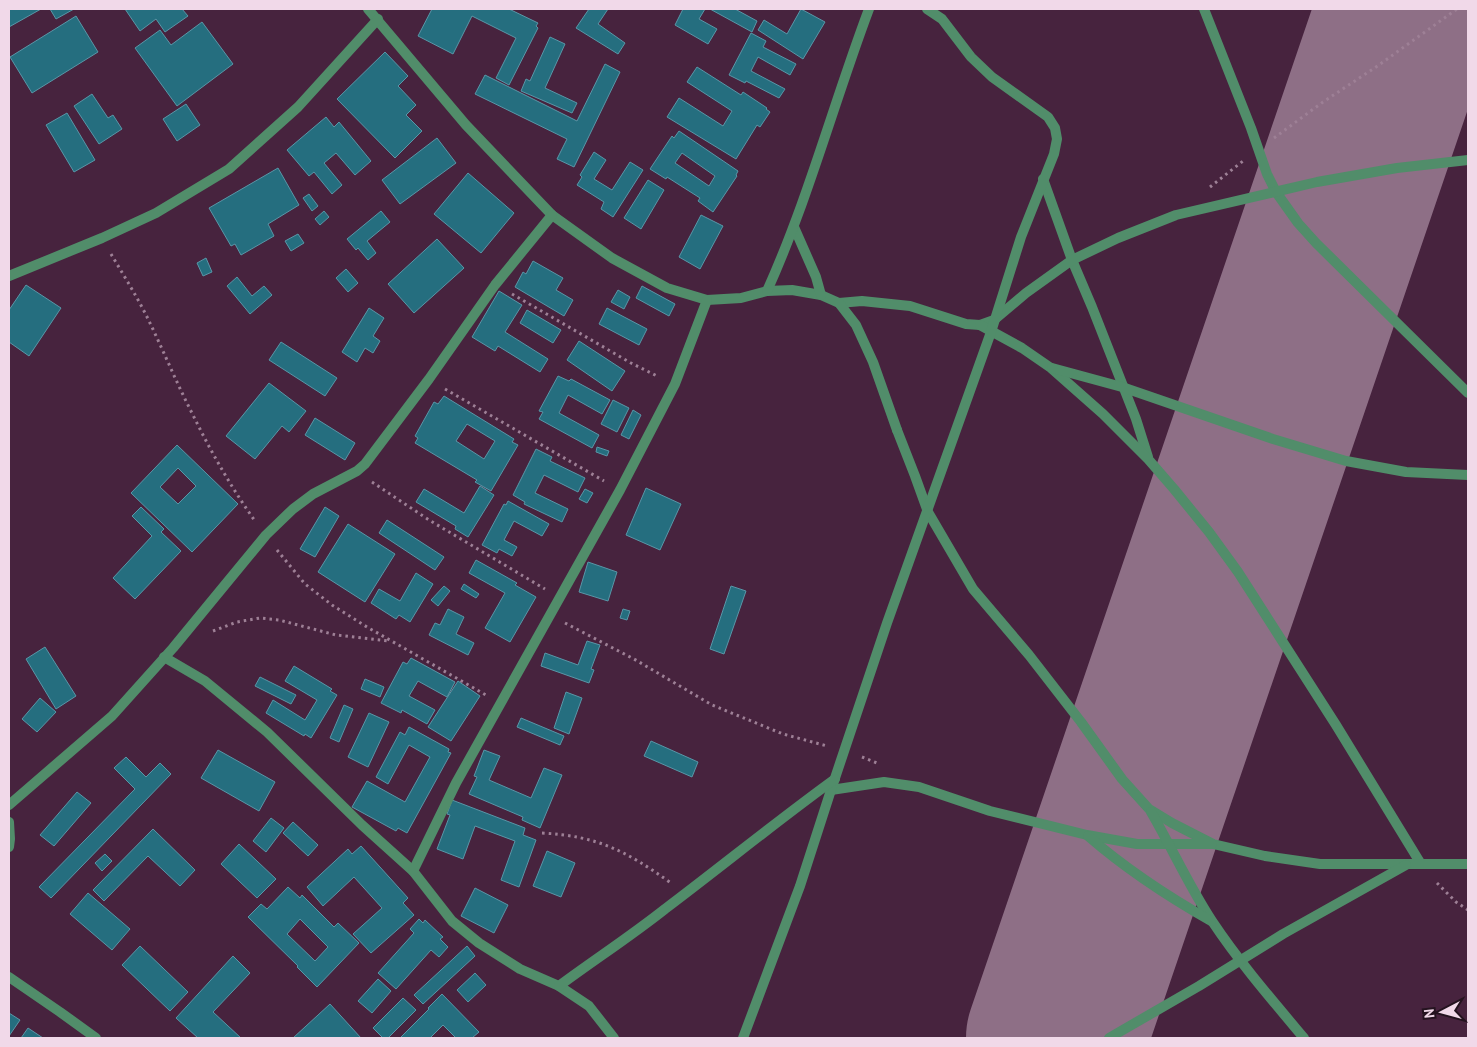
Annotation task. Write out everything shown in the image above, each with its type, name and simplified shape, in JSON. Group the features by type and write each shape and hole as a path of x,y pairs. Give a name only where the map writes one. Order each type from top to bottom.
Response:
{"street":[{"path":"368,9 466,125 552,215 620,263 667,288 708,300 742,298 767,291 792,290 822,295 839,303 856,325 873,362 896,430 916,476 928,512 973,588 1029,655 1122,779 1149,809 1170,845 1189,884 1212,921 1261,989 1304,1038"},
{"path":"767,291 794,227 849,62 870,9"},
{"path":"743,1038 797,895 902,579 928,512 991,332 1021,237 1054,154 1057,139 1055,128 1048,117 1027,100 992,77 971,56 942,19 927,9"},
{"path":"1204,9 1252,128 1267,174 1276,192 1298,223 1316,243 1468,393"},
{"path":"9,276 102,238 156,213 229,169 298,108 378,19"},
{"path":"839,303 862,301 910,306 966,324 980,325 994,320 1026,293 1072,260 1118,238 1176,215 1317,182 1388,170 1468,160"},
{"path":"1043,180 1072,260 1136,419 1148,459"},
{"path":"9,805 112,716 266,535 293,509 313,494 357,471 365,464 495,285 552,215"},
{"path":"794,227 813,268 822,295"},
{"path":"413,871 456,784 620,490 675,384 708,300"},
{"path":"980,325 1022,348 1051,368 1103,414 1148,459 1209,532 1238,572 1336,725 1421,864"},
{"path":"1051,368 1122,387 1274,439 1346,461 1406,472 1468,475"},
{"path":"164,657 205,681 236,704 267,732 362,825 413,871 452,921 479,943 520,969 559,986 589,1006 614,1038"},
{"path":"559,986 686,893 770,826 835,779"},
{"path":"831,790 884,782 918,787 990,811 1087,835 1137,844 1213,844"},
{"path":"1149,809 1213,844 1264,856 1320,864 1468,864"},
{"path":"9,822 9,847"},
{"path":"1087,835 1128,869 1160,891 1212,921"},
{"path":"1109,1038 1283,934 1409,864"},
{"path":"9,977 96,1038"}],"path":[{"path":"1205,192 1323,102 1457,9"},
{"path":"102,238 148,318 192,413 228,481 266,535 305,584 332,605 501,703"},
{"path":"495,285 631,364 675,384"},
{"path":"428,379 620,490"},
{"path":"357,471 429,520 560,598"},
{"path":"551,616 634,659 712,704 783,734 845,750"},
{"path":"210,632 237,622 260,618 279,620 336,635 393,641"},
{"path":"542,833 567,834 612,847 639,861 686,893"},
{"path":"1421,864 1456,902 1468,910"}],"building":[{"path":"9,9 41,9 9,27"},
{"path":"50,9 74,9 56,19"},
{"path":"125,9 182,9 188,16 165,32 156,19 140,31"},
{"path":"432,9 509,9 538,23 536,26 538,28 509,85 496,78 516,38 472,16 453,54 418,36"},
{"path":"589,9 608,9 598,24 625,43 618,54 576,28"},
{"path":"683,9 705,9 699,19 717,29 708,44 675,25"},
{"path":"710,9 735,9 757,21 752,32"},
{"path":"801,9 825,22 803,59 758,30 764,20 787,34"},
{"path":"76,16 98,52 32,93 10,57"},
{"path":"202,22 233,64 177,106 135,48 160,30 171,45"},
{"path":"751,33 766,41 763,47 796,64 790,75 758,57 751,71 785,89 779,98 746,81 745,83 729,75"},
{"path":"550,37 565,44 545,88 577,103 572,113 521,91 526,79 530,81"},
{"path":"385,52 408,76 398,86 416,105 406,115 422,131 395,158 337,99"},
{"path":"605,64 620,72 574,167 557,159 567,139 475,94 485,75 577,121"},
{"path":"697,67 741,95 743,92 770,112 760,127 757,125 736,159 667,117 679,98 723,126 732,111 687,82"},
{"path":"92,94 108,118 113,115 122,129 99,144 74,106"},
{"path":"186,104 200,125 177,141 163,119"},
{"path":"67,113 95,160 74,172 46,125"},
{"path":"326,117 334,127 339,122 371,161 355,175 336,153 324,163 342,185 332,194 314,172 309,176 287,150"},
{"path":"679,131 738,171 737,176 713,212 698,201 700,198 667,177 666,179 650,169 672,136 674,138","holes":["682,153 715,176 709,186 675,163"]},
{"path":"437,138 456,163 400,204 382,180"},
{"path":"594,152 606,160 594,179 612,190 630,162 643,170 613,217 601,209 604,202 577,185 582,177 580,175"},
{"path":"278,168 299,205 268,224 274,236 241,255 235,244 231,246 209,208"},
{"path":"468,173 514,213 481,253 434,214"},
{"path":"648,180 664,190 641,229 624,218"},
{"path":"309,194 318,206 312,211 303,198"},
{"path":"324,211 329,217 320,225 315,219"},
{"path":"381,211 390,222 367,241 376,253 368,260 347,239"},
{"path":"701,215 723,226 700,269 679,257"},
{"path":"298,234 304,243 291,251 285,241"},
{"path":"437,239 464,268 414,313 388,284"},
{"path":"206,258 212,272 203,276 197,263"},
{"path":"533,261 563,278 556,290 573,300 564,316 515,287 523,272 526,274"},
{"path":"346,269 358,283 348,292 336,278"},
{"path":"237,277 252,296 264,286 272,295 250,314 227,286"},
{"path":"26,285 61,308 29,356 9,342 9,310"},
{"path":"642,286 675,304 669,316 636,298"},
{"path":"618,290 630,297 624,309 611,302"},
{"path":"499,291 522,305 505,332 548,359 540,372 498,346 495,351 472,337"},
{"path":"369,308 384,318 373,336 380,341 373,353 365,348 357,362 342,352"},
{"path":"607,308 647,329 639,345 599,324"},
{"path":"527,310 561,330 553,343 520,323"},
{"path":"579,341 625,371 612,391 567,360"},
{"path":"281,342 337,378 325,396 269,360"},
{"path":"558,376 569,381 571,379 610,400 602,414 568,395 559,413 599,435 592,448 539,419 543,412 539,411"},
{"path":"269,383 306,411 289,432 282,426 255,459 226,436"},
{"path":"444,396 514,439 512,442 518,445 491,491 475,482 477,480 415,443 418,438 415,436 434,402 438,404","holes":["467,424 495,441 484,459 456,441"]},
{"path":"613,400 629,408 617,432 601,424"},
{"path":"633,410 641,415 629,439 621,435"},
{"path":"315,418 355,443 345,460 305,435"},
{"path":"177,445 238,504 192,552 131,493","holes":["178,468 196,486 178,504 160,487"]},
{"path":"597,447 609,451 607,456 596,452"},
{"path":"536,449 552,457 550,461 585,478 578,492 544,475 535,493 568,509 562,522 524,504 525,502 513,495"},
{"path":"480,486 494,495 468,537 455,529 456,526 416,502 424,489 464,513"},
{"path":"646,488 681,504 660,550 626,535"},
{"path":"585,489 593,493 587,503 579,499"},
{"path":"508,501 549,524 542,536 514,521 504,540 517,547 512,556 499,549 497,553 482,545 504,504 506,505"},
{"path":"141,507 164,529 161,532 181,551 135,599 113,578 152,536 132,516"},
{"path":"325,507 339,516 315,557 300,549"},
{"path":"387,520 444,557 435,570 379,533"},
{"path":"348,524 395,554 365,602 318,572"},
{"path":"476,560 517,583 515,585 536,597 510,642 485,628 505,593 469,573"},
{"path":"588,562 617,572 608,601 579,592"},
{"path":"416,573 433,584 410,622 399,615 396,619 371,603 379,589 400,601"},
{"path":"464,584 479,594 476,598 461,589"},
{"path":"444,586 450,591 438,606 431,600"},
{"path":"731,586 746,591 724,654 710,649"},
{"path":"448,609 464,617 456,634 474,643 468,655 429,635 435,623 440,625"},
{"path":"623,609 630,611 627,620 620,618"},
{"path":"587,641 600,645 591,669 594,670 589,683 541,666 545,653 578,665"},
{"path":"45,647 76,696 56,709 26,659"},
{"path":"411,658 455,682 447,697 418,681 409,696 435,710 427,724 402,710 401,713 381,703 403,662 407,664"},
{"path":"294,666 332,689 330,691 337,695 311,738 305,734 304,736 266,713 273,700 305,720 317,700 285,681"},
{"path":"260,677 296,695 291,704 255,686"},
{"path":"365,679 384,687 380,697 361,689"},
{"path":"458,681 480,696 451,741 428,727"},
{"path":"566,692 582,698 569,734 554,728"},
{"path":"40,698 56,712 37,732 22,719"},
{"path":"344,705 353,709 339,742 330,738"},
{"path":"369,713 389,722 368,767 348,757"},
{"path":"521,718 564,736 560,745 517,727"},
{"path":"409,727 449,749 448,752 451,753 407,833 398,828 396,831 352,807 367,781 405,802 430,757 409,745 388,784 376,777 400,732 405,735"},
{"path":"651,741 698,762 692,777 644,756"},
{"path":"218,750 275,782 259,811 201,778"},
{"path":"484,750 500,756 489,780 531,798 544,768 562,775 540,828 522,820 523,817 469,794 477,777 474,776"},
{"path":"126,757 146,777 160,763 171,774 51,898 39,887 135,789 114,768"},
{"path":"77,792 91,803 54,846 40,835"},
{"path":"452,800 525,828 523,835 536,840 519,887 501,880 515,841 475,826 463,859 437,849 450,815 447,814"},
{"path":"271,818 284,828 266,852 253,841"},
{"path":"293,822 318,845 308,856 283,833"},
{"path":"153,829 195,870 180,886 148,856 104,901 93,890"},
{"path":"239,844 276,879 257,898 221,864"},
{"path":"361,846 408,898 403,903 414,915 371,953 353,934 382,908 354,877 323,906 307,887 348,849 352,854"},
{"path":"547,851 575,863 561,897 533,886"},
{"path":"105,854 112,861 102,871 95,863"},
{"path":"288,887 300,898 302,895 334,927 338,923 359,943 317,987 248,917 261,904 267,909","holes":["300,919 328,947 315,961 287,934"]},
{"path":"475,888 508,905 494,933 461,916"},
{"path":"88,893 130,929 112,950 70,914"},
{"path":"419,919 423,923 425,920 443,937 440,939 448,947 439,957 431,950 396,989 378,973 414,933 410,929"},
{"path":"140,946 188,992 170,1011 122,965"},
{"path":"467,946 475,956 423,1004 414,995"},
{"path":"233,956 250,973 213,1012 241,1038 198,1038 176,1018"},
{"path":"475,973 486,985 468,1002 457,990"},
{"path":"378,979 391,991 372,1013 358,1001"},
{"path":"442,994 479,1032 472,1038 456,1038 443,1025 430,1038 400,1038 429,1009"},
{"path":"403,998 416,1010 388,1038 383,1038 373,1028"},
{"path":"330,1004 361,1038 293,1038"},
{"path":"9,1013 20,1020 9,1036"},
{"path":"28,1028 43,1038 21,1038"}],"runway":[{"path":"1056,1038 1407,9"}]}
